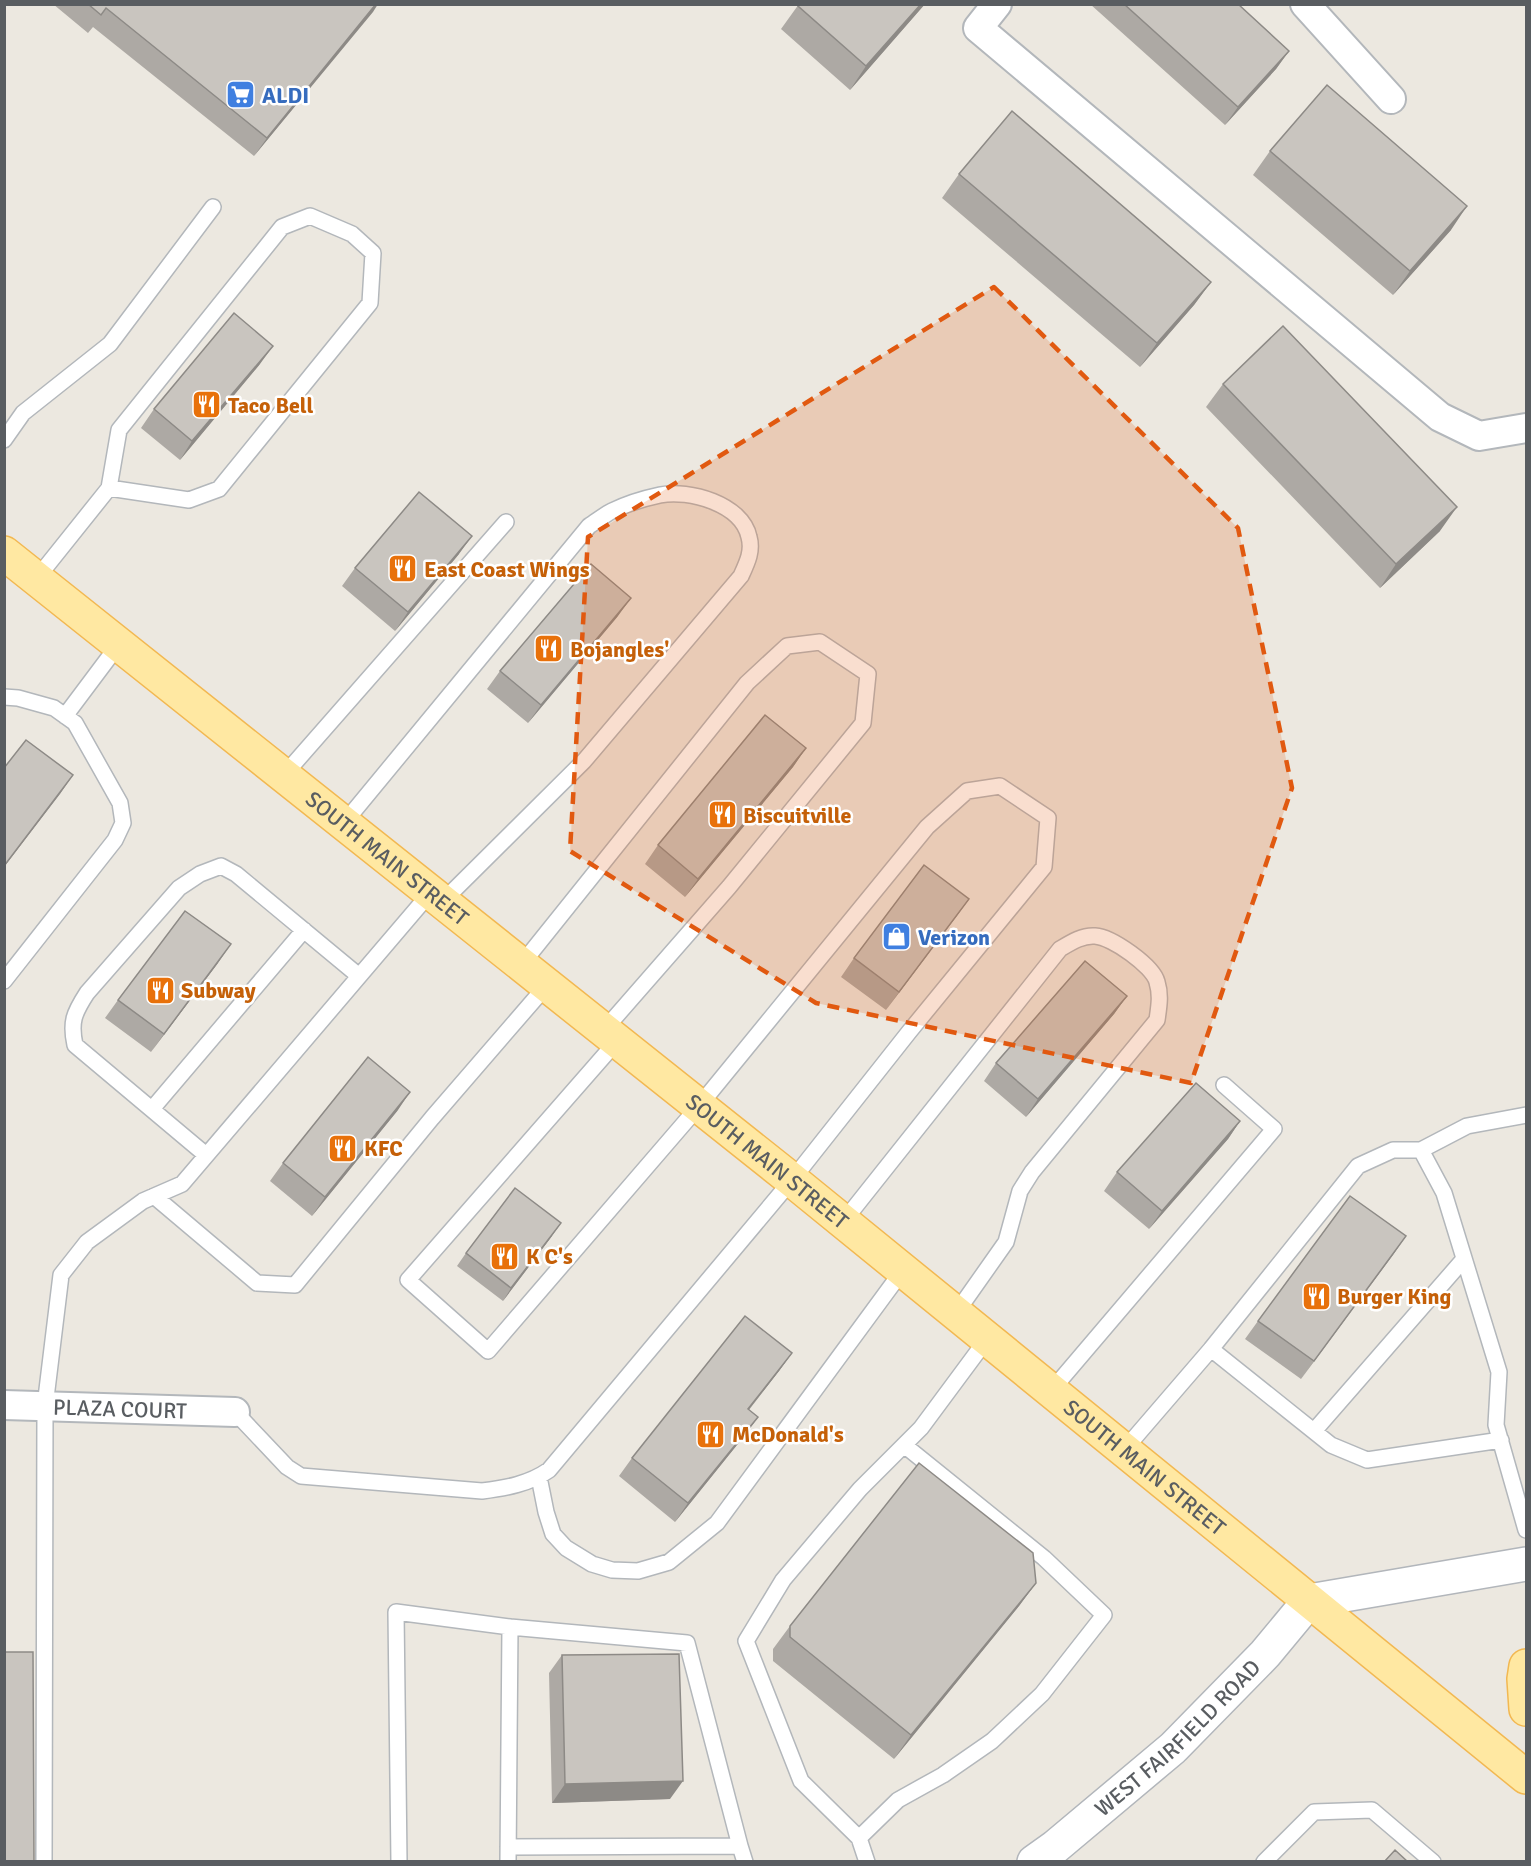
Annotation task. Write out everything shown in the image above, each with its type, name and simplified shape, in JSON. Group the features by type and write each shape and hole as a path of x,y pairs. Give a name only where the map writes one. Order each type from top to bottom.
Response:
{"main road":[{"name":"SOUTH MAIN STREET","path":"4,553 792,1180 1527,1778"},
{"path":"1309,1601 1527,1564"},
{"name":"WEST FAIRFIELD ROAD","path":"1034,1862 1173,1748 1265,1653 1309,1601"},
{"path":"1527,1666 1524,1679 1527,1709"}],"street":[{"path":"997,4 978,28 1440,417 1479,436 1527,428"},
{"path":"1305,4 1391,99"},
{"name":"PLAZA COURT","path":"4,1405 235,1412"}],"lane":[{"path":"4,440 23,413 110,344 213,207"},
{"path":"37,578 109,488 119,430 282,227 310,216 352,234 373,253 370,303 219,489 189,500 109,488"},
{"path":"44,1862 45,1406 61,1275 87,1242 143,1201 182,1184 359,976 436,897 584,761 741,576 750,557 749,536 743,523 729,510 702,496 687,494 661,495 613,510 589,526 344,823"},
{"path":"284,775 506,522"},
{"path":"235,1412 286,1467 301,1476 483,1491 508,1488 539,1477 549,1470 792,1180 1044,867 1048,818 1000,786 967,791 927,827 699,1106 488,1351 408,1280 610,1036 863,723 868,674 820,642 787,646 747,683 521,964"},
{"path":"65,716 119,644"},
{"path":"4,697 18,698 54,708 75,723 120,803 123,823 115,840 4,981"},
{"path":"206,1155 75,1045 72,1030 75,1010 87,993 179,888 200,874 221,866 236,874 359,976"},
{"path":"152,1109 304,930"},
{"path":"843,1222 1060,949 1077,939 1093,936 1111,939 1138,959 1157,979 1160,997 1157,1020 1032,1172 1020,1191 1012,1213 1006,1242 956,1313"},
{"path":"154,1196 257,1283 295,1285 432,1118 547,985"},
{"path":"1051,1391 1274,1129 1224,1085"},
{"path":"1124,1450 1211,1349 1358,1166 1393,1150 1421,1150 1467,1126 1527,1115"},
{"path":"1421,1150 1444,1193 1499,1372 1496,1425 1527,1530"},
{"path":"1314,1431 1464,1259"},
{"path":"539,1477 553,1534 566,1548 592,1564 612,1570 638,1571 669,1562 717,1523 903,1270"},
{"path":"867,1862 859,1838 801,1781 746,1641 783,1580 860,1490 921,1428 987,1339"},
{"path":"1211,1349 1331,1445 1367,1460 1501,1440"},
{"path":"859,1838 898,1800 943,1775 992,1741 1042,1694 1104,1615 1044,1558 904,1445"},
{"path":"399,1862 396,1612 510,1627 687,1643 745,1862"},
{"path":"510,1627 508,1854 740,1846"},
{"path":"1264,1862 1314,1812 1372,1810 1433,1862"}],"highlighted area":[{"path":"994,287 1238,528 1292,788 1191,1083 816,1003 570,851 588,537"}],"building":[{"name":"ALDI","path":"88,4 376,4 267,138 106,8 101,15"},
{"path":"799,4 921,4 866,66 798,6"},
{"path":"1124,4 1238,4 1289,51 1238,107"},
{"path":"1327,85 1467,206 1410,271 1270,151"},
{"path":"1012,111 1211,282 1157,343 959,174"},
{"path":"234,313 273,346 192,441 154,409"},
{"path":"1283,326 1457,507 1396,564 1223,384"},
{"path":"419,492 472,536 408,612 355,568"},
{"path":"591,564 631,598 541,705 500,671"},
{"path":"765,715 806,748 698,879 658,845"},
{"path":"26,740 73,775 4,866 4,768"},
{"path":"924,865 969,899 899,992 854,958"},
{"path":"185,911 231,944 164,1034 118,1000"},
{"path":"1085,961 1127,996 1038,1099 996,1063"},
{"path":"368,1057 410,1092 325,1197 283,1163"},
{"path":"1196,1083 1240,1121 1162,1211 1117,1172"},
{"path":"515,1188 561,1223 511,1288 466,1253"},
{"path":"1350,1196 1406,1236 1314,1361 1258,1321"},
{"path":"745,1316 792,1353 748,1409 758,1417 688,1503 632,1458"},
{"path":"919,1463 1033,1553 1036,1583 911,1735 790,1637 790,1626"},
{"path":"4,1652 33,1652 34,1862 4,1862"},
{"path":"679,1654 683,1781 565,1784 562,1655"},
{"path":"1395,1850 1408,1862 1384,1862"}],"place":[{"name":"ALDI","path":"241,95"},
{"name":"Taco Bell","path":"207,405"},
{"name":"East Coast Wings","path":"403,569"},
{"name":"Bojangles'","path":"549,649"},
{"name":"Biscuitville","path":"722,815"},
{"name":"Verizon","path":"897,937"},
{"name":"Subway","path":"160,990"},
{"name":"KFC","path":"343,1148"},
{"name":"K C's","path":"505,1256"},
{"name":"Burger King","path":"1316,1296"},
{"name":"McDonald's","path":"711,1434"}]}
